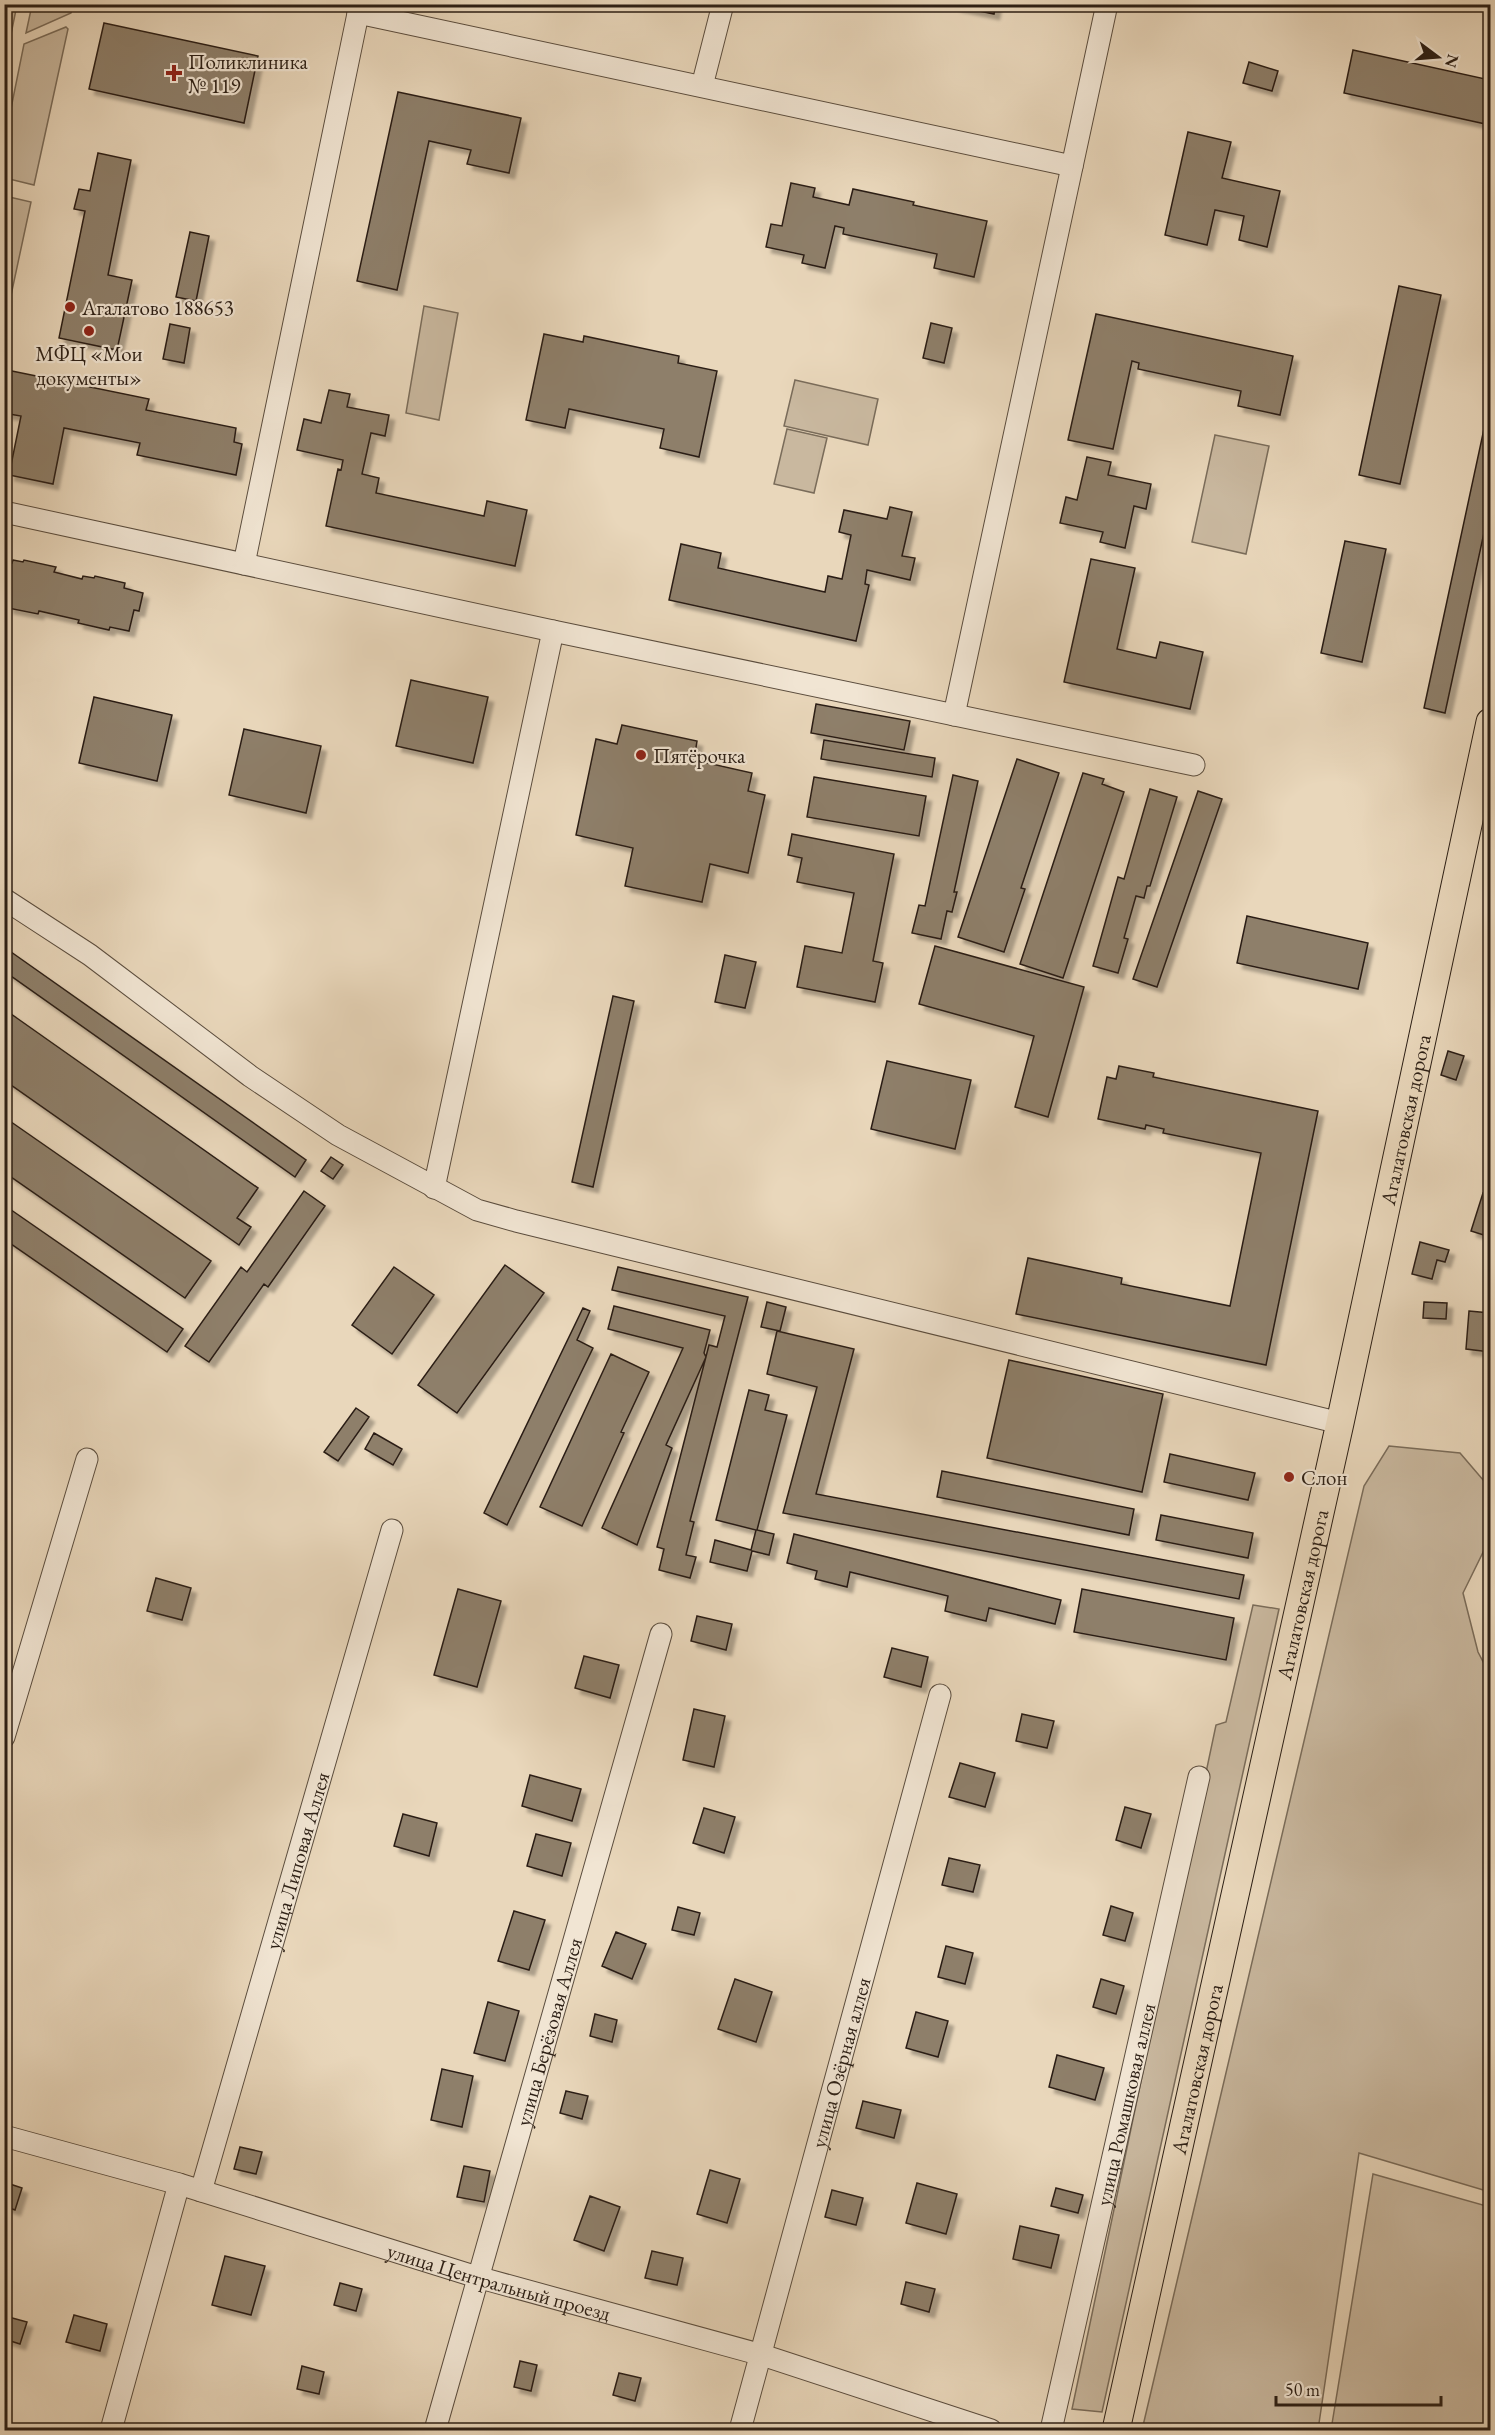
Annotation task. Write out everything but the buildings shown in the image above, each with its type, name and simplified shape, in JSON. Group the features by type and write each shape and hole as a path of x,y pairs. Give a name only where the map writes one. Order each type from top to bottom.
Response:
{"main road":[{"name":"Агалатовская дорога","path":"1116,2430 1340,1423 1491,722"}],"street":[{"path":"702,86 723,4"},
{"path":"954,715 1107,4"},
{"path":"244,564 359,9 1072,166"},
{"path":"4,512 553,631 1194,765"},
{"path":"434,1188 553,631"},
{"path":"4,899 90,955 260,1083 338,1135 477,1210 1340,1423"},
{"path":"4,1737 87,1459"},
{"name":"улица Липовая Аллея","path":"201,2191 392,1530"},
{"name":"улица Берёзовая Аллея","path":"435,2430 661,1634"},
{"name":"улица Озёрная аллея","path":"740,2430 940,1695"},
{"name":"улица Ромашковая аллея","path":"1051,2430 1200,1777"},
{"name":"улица Центральный проезд","path":"4,2136 179,2184 477,2277 762,2355 991,2430"},
{"path":"111,2430 179,2184"}],"shaded area":[{"path":"5,4 17,5 10,39 5,43"},
{"path":"32,4 73,5 71,13 26,33"},
{"path":"66,27 68,29 34,185 5,178 5,138 24,44"},
{"path":"5,196 31,202 10,300 4,300"},
{"path":"424,306 458,313 439,420 406,413"},
{"path":"795,380 878,399 868,445 784,426"},
{"path":"787,429 827,438 814,493 774,484"},
{"path":"1215,435 1269,446 1246,554 1192,542"},
{"path":"1389,1446 1460,1453 1490,1488 1490,1538 1463,1593 1478,1652 1490,1675 1490,2192 1359,2153 1318,2430 1142,2430 1364,1486"},
{"path":"1253,1605 1279,1609 1102,2412 1072,2409 1216,1725 1226,1722"},
{"path":"1373,2174 1490,2207 1490,2430 1331,2430"}],"place":[{"name":"Поликлиника № 119","path":"174,73"},
{"name":"Агалатово 188653","path":"70,307"},
{"name":"МФЦ «Мои документы»","path":"89,331"},
{"name":"Пятёрочка","path":"641,755"},
{"name":"Слон","path":"1289,1477"}]}
